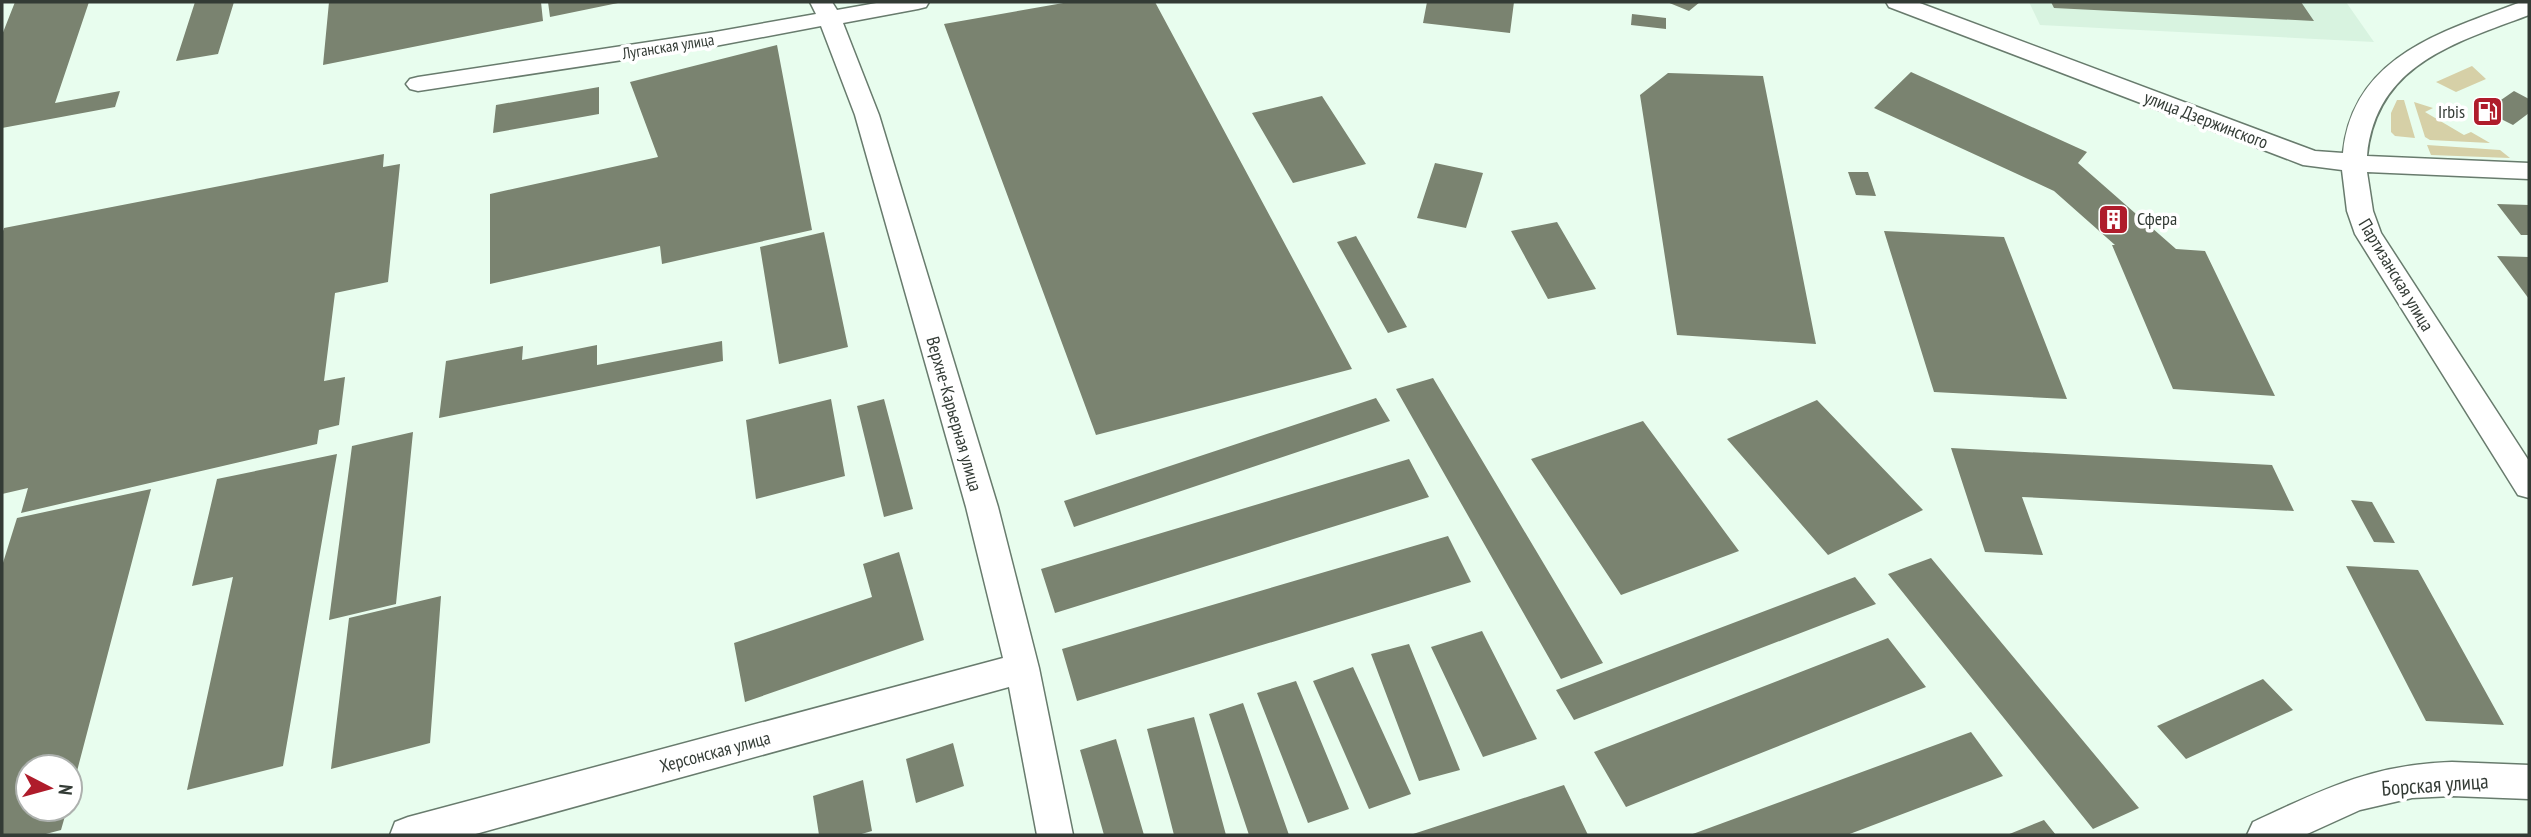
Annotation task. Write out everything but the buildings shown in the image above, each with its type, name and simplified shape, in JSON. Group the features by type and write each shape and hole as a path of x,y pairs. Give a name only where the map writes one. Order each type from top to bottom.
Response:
{"street":[{"name":"Луганская улица","path":"418,84 825,10 918,2"},
{"name":"улица Дзержинского","path":"1897,2 2312,159 2353,164 2529,171"},
{"name":"Партизанская улица","path":"2529,7 2453,37 2407,61 2390,75 2364,115 2356,139 2353,164 2355,193 2368,234 2529,486"},
{"name":"Верхне-Карьерная улица","path":"825,10 867,115 982,507 1022,668 1055,835"},
{"name":"Херсонская улица","path":"408,835 1022,668"},
{"name":"Борская улица","path":"2266,835 2340,800 2376,787 2455,779 2529,782"}],"shaded area":[{"path":"2029,2 2346,2 2374,42 2040,25"},
{"path":"2472,66 2486,79 2456,92 2436,82"},
{"path":"2397,100 2404,100 2415,138 2395,136 2391,132 2391,113"},
{"path":"2414,102 2433,108 2425,112 2464,135 2471,132 2490,143 2430,140 2425,137"},
{"path":"2427,145 2500,150 2510,158 2431,155"}],"place":[{"name":"Irbis","path":"2488,112"},
{"name":"Сфера","path":"2114,219"}]}
